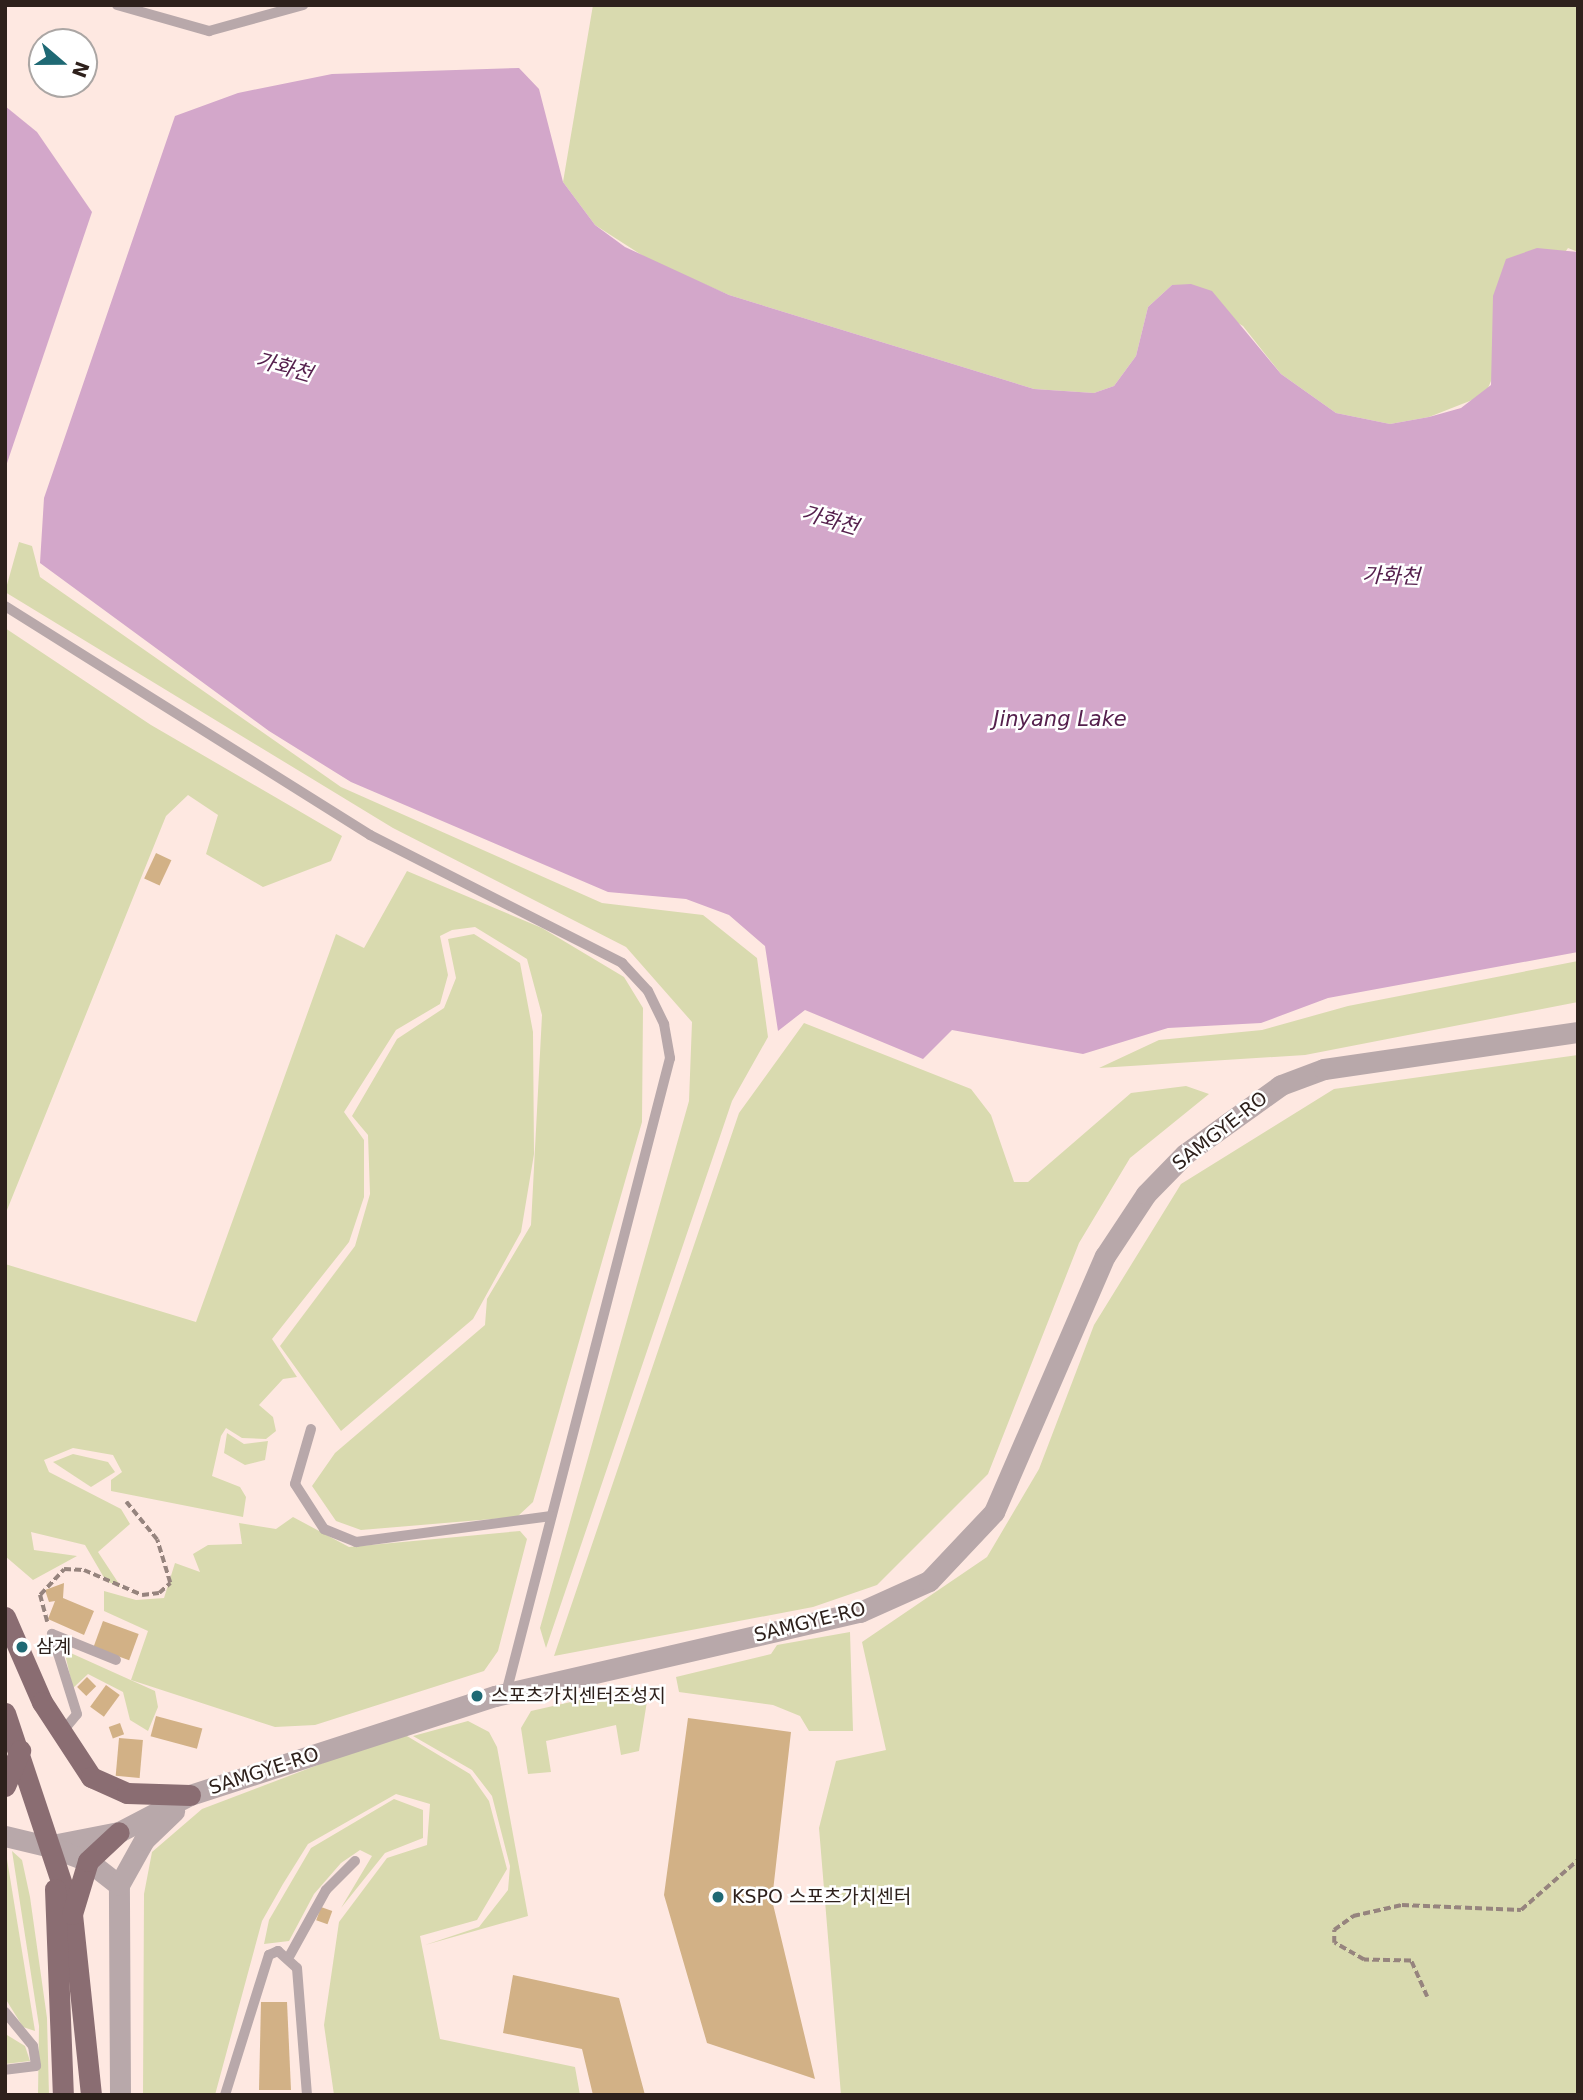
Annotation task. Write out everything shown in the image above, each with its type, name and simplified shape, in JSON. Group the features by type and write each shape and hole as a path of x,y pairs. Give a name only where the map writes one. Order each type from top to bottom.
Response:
{"main road":[{"path":"5,1617 62,1732 91,1777 127,1793 190,1795"},
{"path":"5,1713 20,1750 54,1872 72,1914 91,2095"},
{"path":"5,1786 20,1750"},
{"path":"72,1914 88,1861 119,1832"},
{"path":"54,1872 63,2095"}],"street":[{"name":"SAMGYE-RO","path":"5,1836 47,1846 119,1832 190,1795 506,1693 860,1612 929,1581 994,1512 1105,1256 1146,1194 1185,1154 1281,1085 1324,1069 1578,1032"},
{"path":"120,2095 119,1885 144,1840 190,1795"},
{"path":"47,1846 88,1861 119,1885"}],"lane":[{"path":"117,5 209,31 303,5"},
{"path":"5,606 370,835 622,963 648,991 664,1024 670,1058 506,1693"},
{"path":"311,1429 295,1484 324,1529 356,1542 551,1516"},
{"path":"52,1634 116,1660"},
{"path":"52,1634 77,1714 62,1732"},
{"path":"290,1955 326,1890 355,1861"},
{"path":"225,2095 269,1955 290,1955"},
{"path":"290,1955 297,1968 307,2095"},
{"path":"5,2012 33,2046 36,2066 5,2070"}],"path":[{"path":"52,1634 40,1595 55,1572 84,1570 142,1595 159,1593 170,1583 157,1540 126,1502"},
{"path":"1427,1997 1411,1961 1364,1960 1334,1943 1334,1930 1353,1916 1402,1905 1521,1910 1578,1860"}],"green space":[{"path":"593,5 1578,5 1578,252 1568,248 1494,352 1494,374 1485,395 1429,417 1390,424 1336,413 1281,374 1243,326 1172,285 1148,307 1136,356 1114,386 1094,393 1034,389 729,295 651,261 595,225 563,182"},
{"path":"19,542 32,546 40,577 341,787 602,903 703,915 757,958 768,1037 732,1101 546,1648 540,1628 689,1101 692,1022 626,947 393,828 5,592"},
{"path":"5,628 151,725 342,836 331,861 263,887 206,854 218,815 188,795 166,816 5,1215"},
{"path":"407,871 542,928 624,977 643,1008 642,1122 533,1502 517,1517 361,1530 336,1521 312,1486 335,1453 485,1325 487,1299 531,1225 542,1015 527,959 475,927 452,930 440,936 448,975 440,1004 396,1030 344,1112 364,1140 364,1197 349,1242 272,1339 297,1377 283,1379 259,1405 273,1417 276,1431 266,1439 242,1438 226,1428 221,1436 212,1476 240,1487 246,1497 243,1517 111,1491 111,1480 122,1472 113,1455 73,1448 44,1460 49,1472 121,1509 130,1524 98,1552 121,1587 106,1581 85,1545 31,1532 34,1550 77,1556 33,1580 5,1556 5,1264 196,1322 336,934 364,948"},
{"path":"474,934 520,963 533,1032 534,1154 521,1232 473,1319 341,1431 280,1346 355,1246 370,1194 368,1135 352,1116 397,1039 444,1008 456,978 448,939"},
{"path":"1578,961 1578,1002 1305,1055 1099,1068 1159,1040 1262,1030 1348,1006"},
{"path":"804,1023 971,1089 991,1115 1014,1182 1028,1182 1131,1093 1186,1086 1209,1094 1130,1158 1079,1243 988,1474 877,1585 813,1607 554,1656 739,1113"},
{"path":"1578,1055 1578,2095 841,2095 819,1828 836,1761 886,1750 862,1642 987,1557 1039,1469 1094,1325 1181,1184 1334,1089"},
{"path":"227,1433 244,1444 268,1441 265,1460 245,1465 224,1453"},
{"path":"73,1454 108,1462 115,1472 91,1487 53,1462"},
{"path":"293,1517 349,1547 520,1531 527,1539 498,1651 484,1671 315,1725 275,1727 131,1680 148,1631 104,1611 104,1591 136,1600 164,1598 175,1563 200,1572 193,1554 208,1545 242,1544 239,1523 276,1529"},
{"path":"850,1632 853,1731 809,1731 800,1716 773,1705 679,1692 676,1677 771,1654 777,1645"},
{"path":"64,1650 155,1691 158,1707 148,1731 130,1720 123,1692 88,1674 73,1688"},
{"path":"637,1687 648,1695 639,1751 621,1755 616,1725 546,1741 551,1772 528,1774 521,1728 531,1711"},
{"path":"468,1721 489,1732 497,1747 528,1916 425,1945 479,1927 508,1890 510,1866 492,1796 472,1770 413,1736"},
{"path":"402,1733 470,1774 489,1801 507,1869 477,1920 420,1936 440,2039 575,2067 580,2095 334,2095 324,2025 339,1922 387,1858 427,1845 430,1804 396,1794 308,1844 283,1884 262,1921 215,2095 143,2095 144,1894 152,1852 202,1809"},
{"path":"394,1799 423,1810 423,1838 385,1853 341,1908 372,1856 360,1850 341,1863 314,1894 289,1941 264,1944 269,1920 311,1848"},
{"path":"5,1851 35,2031 23,2027 5,1998"},
{"path":"12,1851 22,1860 30,1897 47,2018 49,2095 38,2095 39,2026"},
{"path":"7,2035 25,2046 30,2061 5,2064"}],"water":[{"name":"Jinyang Lake","path":"519,68 539,89 563,182 595,225 625,247 729,295 1034,389 1094,393 1114,386 1136,356 1148,307 1172,285 1191,284 1212,291 1281,374 1336,413 1390,424 1429,417 1461,408 1491,385 1493,296 1506,259 1537,248 1578,252 1578,952 1328,998 1261,1023 1168,1028 1083,1054 952,1030 923,1059 805,1010 778,1031 765,946 729,915 686,899 608,892 351,782 269,731 40,563 44,498 175,116 238,93 332,74"},
{"path":"5,106 37,132 92,212 5,469"}],"building":[{"path":"156,853 171,860 160,886 144,878"},
{"path":"64,1583 63,1598 94,1611 84,1635 48,1619 55,1601 49,1602 45,1590"},
{"path":"103,1621 139,1634 129,1660 93,1647"},
{"path":"87,1677 96,1686 86,1696 77,1687"},
{"path":"106,1685 120,1695 104,1717 90,1707"},
{"path":"156,1716 202,1728 197,1749 151,1736"},
{"name":"KSPO 스포츠가치센터","path":"688,1718 791,1732 772,1900 815,2079 707,2043 664,1895"},
{"path":"120,1723 124,1734 113,1738 109,1727"},
{"path":"119,1738 143,1740 140,1778 116,1776"},
{"path":"321,1907 332,1911 327,1924 316,1920"},
{"path":"513,1975 619,1998 645,2095 593,2095 582,2049 503,2033"},
{"path":"261,2002 287,2002 291,2090 259,2090"}],"place":[{"name":"삼계","path":"22,1647"},
{"name":"스포츠가치센터조성지","path":"477,1696"},
{"name":"KSPO 스포츠가치센터","path":"718,1897"}],"water label":[{"name":"가화천","path":"284,367"},
{"name":"가화천","path":"830,520"},
{"name":"가화천","path":"1391,576"}]}
